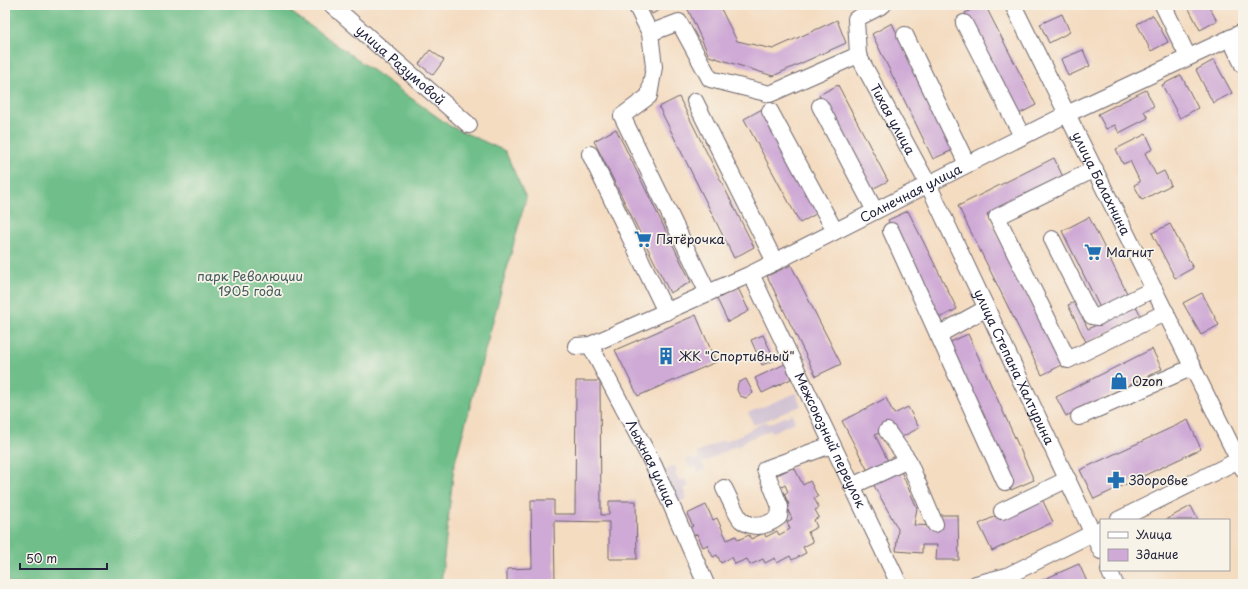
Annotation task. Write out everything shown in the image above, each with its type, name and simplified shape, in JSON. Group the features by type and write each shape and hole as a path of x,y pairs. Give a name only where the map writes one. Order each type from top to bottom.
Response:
{"street":[{"name":"улица Разумовой","path":"332,5 469,126"},
{"path":"636,5 650,33 654,67 649,96 622,116 708,293"},
{"path":"650,33 679,22 710,79 770,94 858,54 856,19 883,5"},
{"name":"улица Балахнина","path":"1013,5 1193,367 1242,462"},
{"path":"1163,5 1188,57"},
{"path":"964,23 1022,136"},
{"path":"905,35 966,164"},
{"path":"1237,35 1243,65"},
{"name":"Солнечная улица","path":"583,346 666,312 751,274 1022,136 1237,35"},
{"name":"Тихая улица","path":"858,54 928,184"},
{"path":"695,101 775,262"},
{"path":"820,106 874,211"},
{"path":"770,111 835,231"},
{"path":"590,154 666,312"},
{"path":"1094,169 997,217 1068,360 1166,312"},
{"name":"улица Степана Халтурина","path":"928,184 1068,479 1097,531 1100,546"},
{"path":"891,231 1005,482"},
{"path":"1052,238 1088,311 1092,316 1101,316 1154,289"},
{"name":"Межсоюзный переулок","path":"751,274 831,445 899,584"},
{"path":"938,335 987,308"},
{"name":"Лыжная улица","path":"583,346 654,466 706,584"},
{"path":"1079,418 1193,367"},
{"path":"887,431 908,460 934,524"},
{"path":"724,488 740,519 751,525 761,526 766,524 779,517 780,507 765,469 831,445"},
{"path":"852,486 908,460"},
{"path":"1120,519 1242,462"},
{"path":"1002,511 1068,479"},
{"path":"976,584 1007,576 1097,531"},
{"path":"1109,571 1115,584"}],"shaded area":[{"path":"796,393 801,406 754,425 748,413"},
{"path":"792,414 795,422 772,432 771,430 744,441 744,443 737,447 736,446 702,463 705,469 699,472 696,467 691,469 686,460 691,457 694,460 699,457 697,453 723,440 725,442 732,438 733,439 766,421 768,424"},
{"path":"675,466 677,472 675,473 679,481 684,478 689,486 683,489 687,498 678,503 666,478 668,476 665,470"}],"green space":[{"name":"парк Революции 1905 года","path":"5,5 283,5 450,126 505,151 526,198 454,466 441,584 5,584"}],"building":[{"path":"647,5 669,5 652,14"},
{"path":"686,5 719,5 737,41 773,49 837,20 846,43 773,76 709,56"},
{"path":"981,5 985,5 1036,105 1017,115 965,13"},
{"path":"1192,5 1208,5 1217,21 1200,30 1188,7"},
{"path":"1062,14 1070,32 1049,43 1040,24"},
{"path":"1153,15 1168,42 1151,51 1137,24"},
{"path":"892,23 953,150 933,159 872,34"},
{"path":"430,50 444,60 433,75 419,64"},
{"path":"1083,50 1090,66 1068,76 1061,59"},
{"path":"1214,60 1232,93 1213,103 1196,70"},
{"path":"1181,75 1198,108 1180,118 1162,85"},
{"path":"838,85 888,181 868,191 819,95"},
{"path":"1146,90 1154,106 1144,111 1148,118 1119,133 1115,125 1106,129 1098,114"},
{"path":"679,97 754,247 734,258 659,107"},
{"path":"764,108 821,211 800,223 744,119"},
{"path":"616,129 691,282 670,293 594,141"},
{"path":"1146,134 1153,149 1145,153 1156,175 1164,171 1171,185 1142,200 1134,185 1140,182 1130,161 1123,164 1116,149"},
{"path":"1054,158 1063,177 987,214 1062,365 1042,375 958,206"},
{"path":"908,211 957,309 937,319 888,220"},
{"path":"1089,217 1128,295 1100,308 1062,231"},
{"path":"1170,224 1193,268 1175,278 1152,233"},
{"path":"791,265 841,364 816,376 767,276"},
{"path":"738,288 749,311 728,322 717,299"},
{"path":"1202,293 1219,325 1201,335 1183,303"},
{"path":"1075,302 1088,329 1136,306 1141,316 1086,342 1068,305"},
{"name":"ЖК \"Спортивный\"","path":"696,315 716,362 638,396 615,350"},
{"path":"968,334 1034,480 1011,490 946,344"},
{"path":"763,335 775,360 762,365 751,340"},
{"path":"1152,349 1162,369 1066,416 1056,397"},
{"path":"785,364 791,379 762,393 755,378"},
{"path":"746,379 753,393 746,398 740,396 737,390 738,383"},
{"path":"576,381 600,381 601,515 609,515 609,501 636,501 637,559 609,559 609,522 554,521 555,584 507,584 507,569 532,568 531,500 554,500 554,514 575,514"},
{"path":"886,398 894,414 908,407 919,428 896,440 889,428 875,435 888,461 868,471 842,421"},
{"path":"1188,420 1201,449 1094,499 1080,470"},
{"path":"794,467 803,485 810,481 818,497 814,498 819,508 815,510 819,517 814,520 817,527 808,532 813,542 803,547 806,553 792,560 790,556 777,563 775,558 765,563 763,559 750,565 747,559 735,564 732,557 721,563 717,555 713,557 707,545 703,547 697,534 692,536 688,529 693,526 687,514 706,505 713,520 717,518 727,540 736,536 738,540 749,535 751,539 764,533 766,537 777,531 779,535 790,529 787,522 792,519 786,506 789,504 784,494 788,492 785,485 780,488 775,476"},
{"path":"900,469 917,508 914,525 936,526 938,515 958,515 959,560 936,560 937,545 922,545 922,553 896,551 898,529 872,482"},
{"path":"1040,495 1053,522 992,551 979,524"},
{"path":"1191,506 1198,519 1167,519"},
{"path":"1079,564 1088,584 1033,584"}],"place":[{"name":"Пятёрочка","path":"643,239"},
{"name":"Магнит","path":"1093,252"},
{"name":"ЖК \"Спортивный\"","path":"666,356"},
{"name":"Ozon","path":"1119,381"},
{"name":"Здоровье","path":"1116,480"}]}
